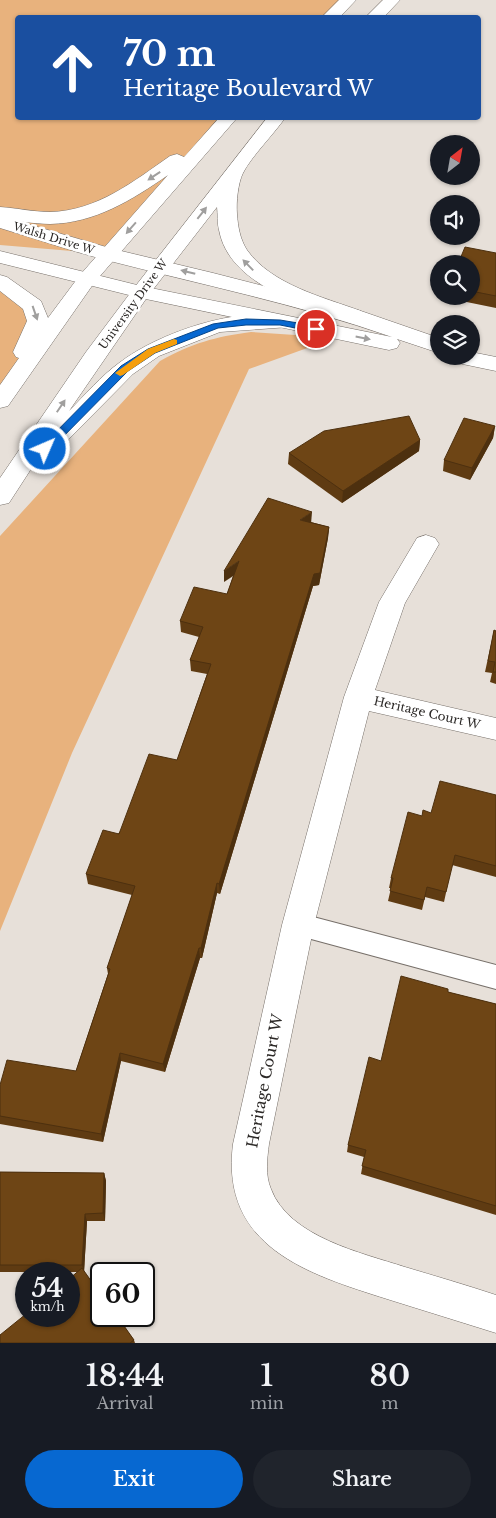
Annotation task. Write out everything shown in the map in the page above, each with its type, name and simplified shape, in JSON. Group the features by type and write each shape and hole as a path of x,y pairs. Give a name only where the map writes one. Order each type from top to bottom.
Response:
{"main road":[{"path":"332,15 348,0"},
{"path":"376,15 392,0"},
{"path":"1,400 87,279 226,120"},
{"name":"University Drive W","path":"2,494 151,279 274,120"},
{"path":"0,213 50,218 77,216 98,210 118,200 209,138"},
{"path":"234,172 227,207 232,244 240,257 265,280 353,316 430,343"},
{"name":"Walsh Drive W","path":"0,222 108,254 151,279"},
{"path":"0,257 87,279 151,279 308,313 353,316"},
{"path":"151,279 280,322 430,351"},
{"path":"0,281 33,306 38,321 1,400"},
{"path":"2,494 125,368 151,351 216,326 246,322 280,322"},
{"path":"480,359 496,364"},
{"path":"480,361 496,364"},
{"name":"Heritage Court W","path":"426,544 392,602 358,697 298,925 251,1144 249,1171 255,1197 266,1218 284,1237 305,1250 330,1262 496,1314"},
{"name":"Heritage Court W","path":"358,697 496,729"}],"lane":[{"path":"298,925 496,977"}],"shaded area":[{"path":"0,0 348,0 331,15 15,15 15,120 226,120 108,254 0,245"},
{"path":"0,281 38,321 0,401"},
{"path":"251,332 310,336 310,347 249,369 72,753 0,931 0,536 160,361 204,342"}],"building":[{"path":"465,247 496,253 496,296 480,293 480,255 462,255"},
{"path":"409,416 420,440 343,491 289,453 324,431"},
{"path":"464,418 495,426 472,468 444,460"},
{"path":"268,498 312,512 300,520 329,527 320,573 314,574 219,884 217,883 201,948 199,948 163,1064 120,1053 101,1134 0,1116 0,1085 7,1060 76,1071 110,969 107,968 135,886 86,874 103,830 119,834 149,754 177,760 211,664 190,660 203,627 180,621 194,587 227,594 239,561 224,571"},
{"path":"494,630 496,631 496,672 493,672 495,662 488,661"},
{"path":"440,781 496,795 496,866 455,855 446,892 427,887 424,900 390,891 393,878 391,878 408,812 422,816 423,810 431,813"},
{"path":"401,976 448,989 448,992 496,1004 496,1206 362,1166 366,1150 348,1145 369,1057 381,1061"},
{"path":"0,1172 104,1173 103,1213 85,1214 82,1265 80,1265 80,1262 15,1262 15,1265 0,1265"},
{"path":"82,1268 90,1279 90,1327 125,1327 134,1340 130,1343 0,1343 0,1335 15,1323 15,1327 80,1327 80,1270"}],"slow traffic":[{"path":"120,373 151,351 174,342"}],"route":[{"path":"45,449 125,368 151,351 216,326 246,322 280,322 316,329"}]}
